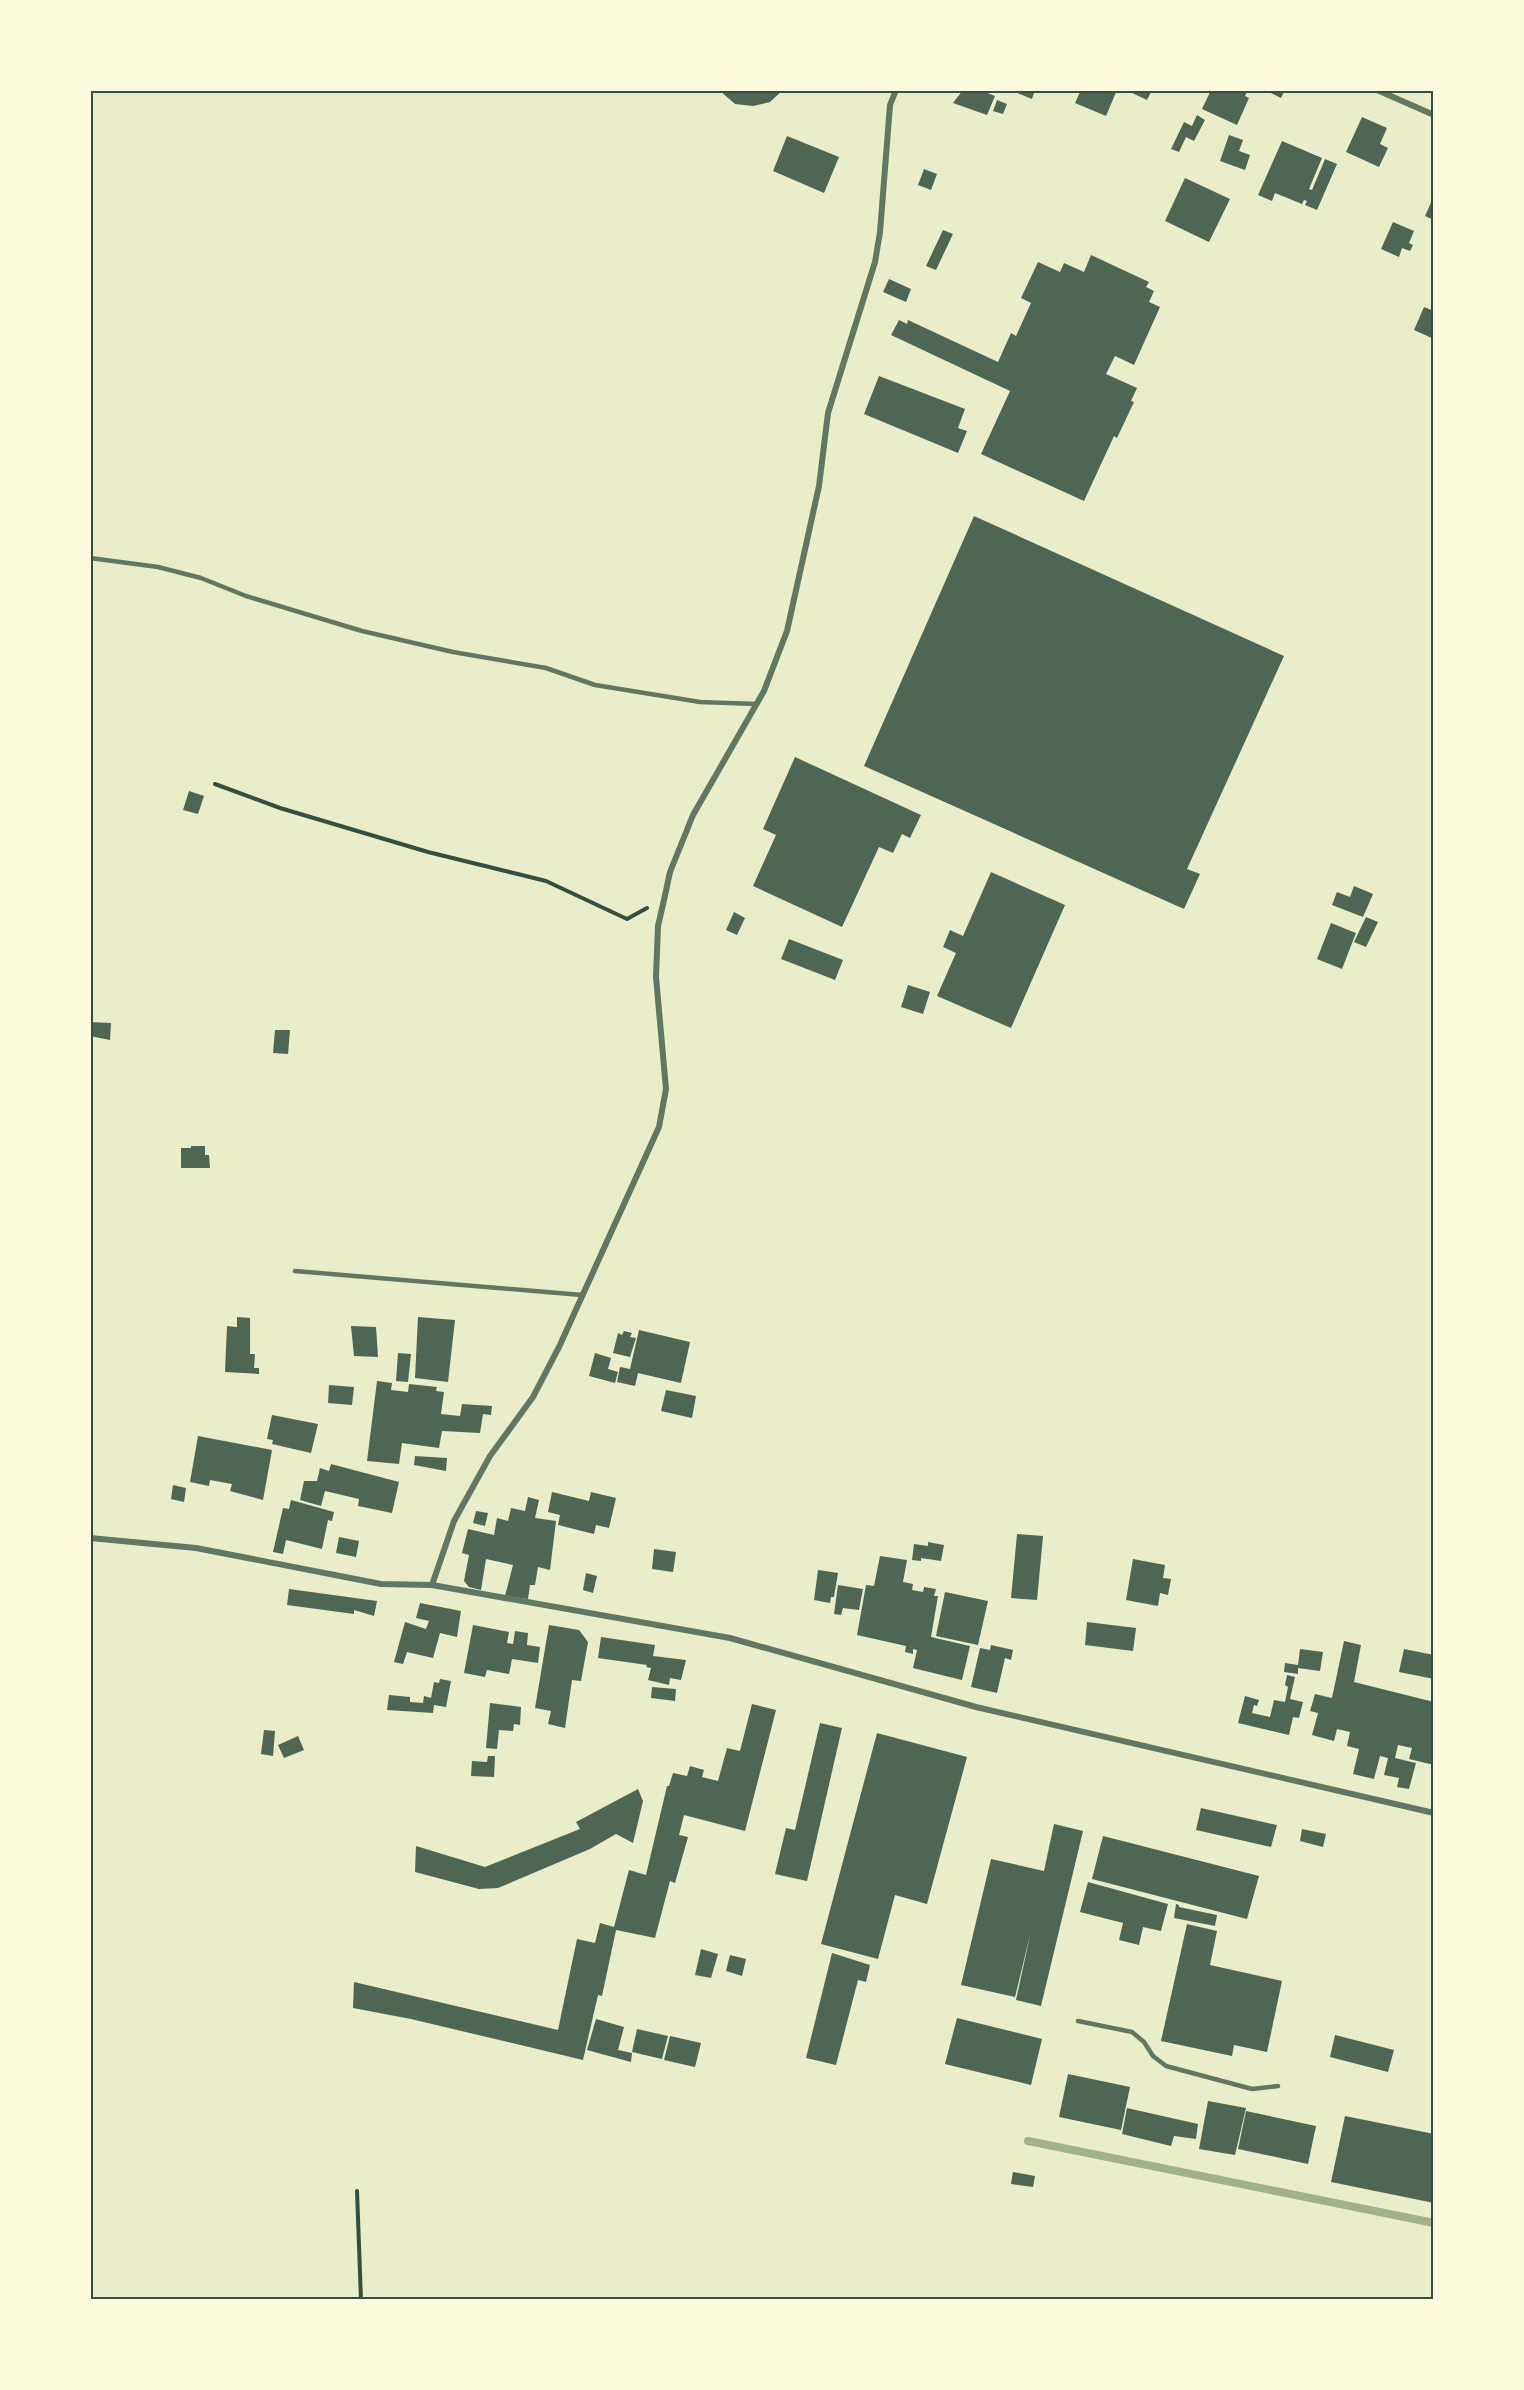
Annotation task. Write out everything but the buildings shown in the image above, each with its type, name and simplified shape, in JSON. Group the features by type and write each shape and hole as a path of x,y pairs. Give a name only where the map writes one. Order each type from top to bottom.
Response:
{"street":[{"path":"432,1585 454,1521 490,1456 533,1397 659,1127 666,1089 656,977 658,926 670,873 693,815 756,704 777,662 787,631 819,486 828,412 874,262 880,232 890,105 896,90"},
{"path":"1377,90 1434,115"},
{"path":"90,1538 196,1548 381,1584 432,1585 730,1638 976,1707 1434,1813"}],"lane":[{"path":"90,558 158,567 201,578 246,596 362,632 546,669 596,685 700,702 756,704"},
{"path":"295,1271 582,1295"},
{"path":"1078,2021 1132,2032 1166,2066 1252,2089 1278,2086"}],"path":[{"path":"215,784 280,808 428,852 546,881 627,919 664,900"},
{"path":"357,2191 361,2300"}],"waterway":[{"path":"1028,2141 1434,2223"}]}
